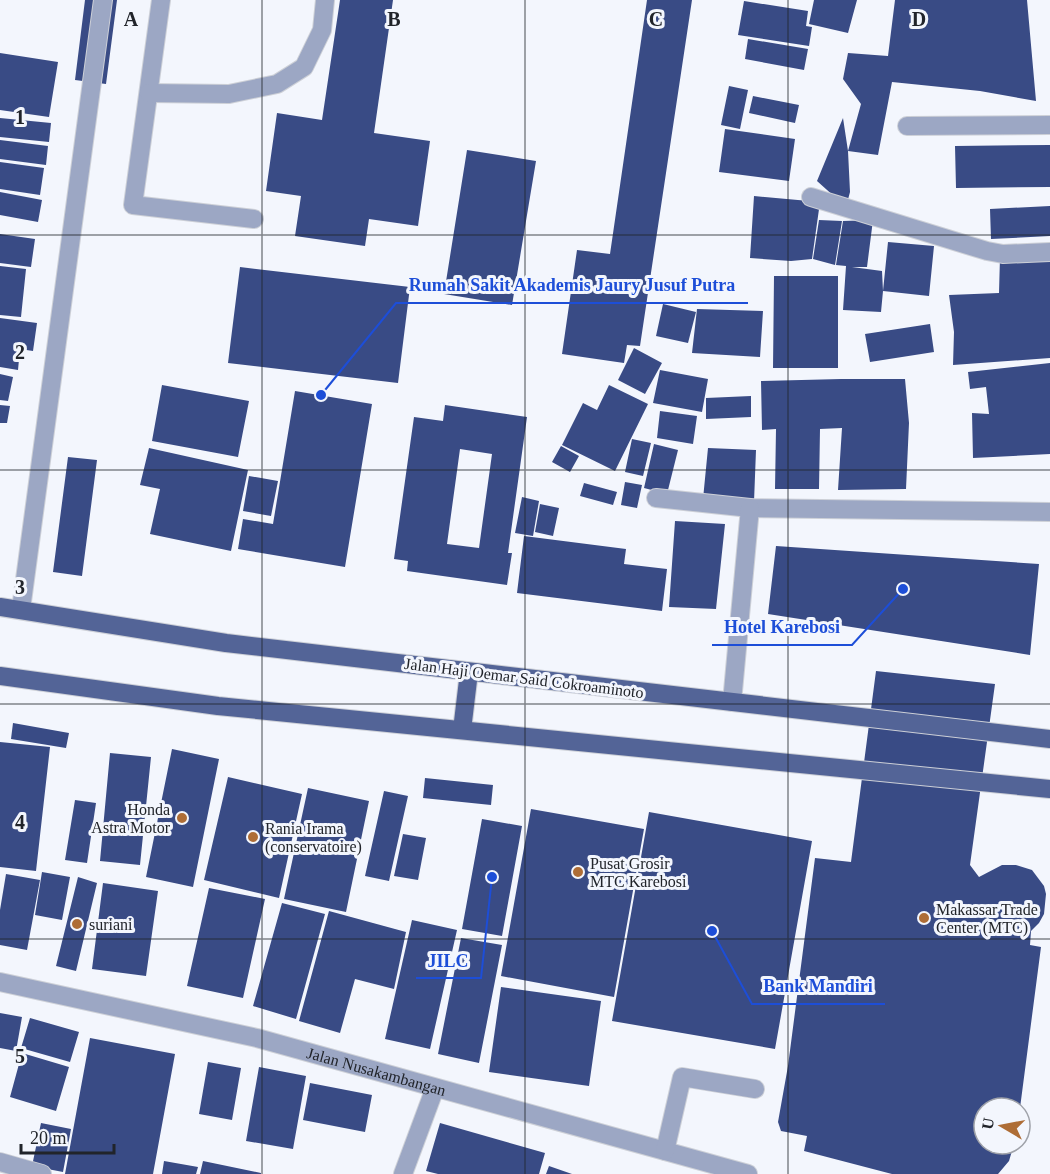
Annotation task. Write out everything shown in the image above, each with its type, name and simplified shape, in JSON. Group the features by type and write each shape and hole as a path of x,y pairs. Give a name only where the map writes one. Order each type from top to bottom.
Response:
{"main road":[{"name":"Jalan Haji Oemar Said Cokroaminoto","path":"0,607 226,644 1050,739"},
{"path":"462,730 469,672"},
{"path":"0,676 218,706 1049,790"}],"street":[{"path":"21,609 103,0"},
{"path":"162,0 134,205 254,219"},
{"path":"149,93 229,94 277,84 304,67 322,30 325,0"},
{"path":"907,126 1050,125"},
{"path":"811,196 987,251 1004,254 1050,252"},
{"path":"657,498 750,508 1050,512"},
{"path":"732,702 750,508"},
{"name":"Jalan Nusakambangan","path":"0,982 257,1038 748,1174"},
{"path":"665,1151 682,1077 755,1089"},
{"path":"403,1174 435,1088"},
{"path":"0,1162 42,1174"}],"building":[{"path":"85,0 117,0 106,84 75,80"},
{"path":"340,0 393,0 374,133 430,141 418,226 369,219 365,246 295,236 301,196 266,191 277,113 322,120"},
{"path":"647,0 692,0 640,346 627,345 624,363 562,354 577,250 610,254"},
{"path":"814,0 857,0 848,33 809,24"},
{"path":"895,0 1027,0 1036,101 980,91 892,82 878,155 848,151 861,104 843,79 848,53 888,56"},
{"path":"744,1 808,11 806,26 812,27 809,46 738,35"},
{"path":"748,39 808,49 804,70 745,59"},
{"path":"0,53 58,62 49,117 0,110"},
{"path":"729,86 748,90 740,129 721,125"},
{"path":"753,96 799,105 795,123 749,113"},
{"path":"0,118 51,123 49,142 0,137"},
{"path":"843,118 848,151 850,192 846,207 817,181"},
{"path":"725,129 795,139 789,181 719,172"},
{"path":"0,140 48,146 46,165 0,159"},
{"path":"1050,145 1050,187 956,188 955,146"},
{"path":"467,150 536,161 512,305 444,294"},
{"path":"0,162 44,168 40,195 0,189"},
{"path":"0,192 42,200 38,222 0,215"},
{"path":"754,196 820,202 812,259 791,261 750,258"},
{"path":"1050,206 1050,236 991,239 990,209"},
{"path":"819,220 842,221 835,265 813,259"},
{"path":"873,220 867,267 852,267 882,271 881,312 843,310 846,266 836,265 843,221"},
{"path":"0,234 35,239 31,267 0,263"},
{"path":"888,242 934,246 929,296 883,291"},
{"path":"1050,256 1050,358 953,365 954,332 949,295 999,293 1000,257"},
{"path":"0,266 26,269 21,317 0,315"},
{"path":"240,267 410,287 398,383 228,363"},
{"path":"774,276 838,276 838,368 773,368"},
{"path":"663,304 696,312 688,343 656,336"},
{"path":"697,309 763,311 760,357 692,353"},
{"path":"0,318 37,323 33,351 20,349 18,370 0,367"},
{"path":"930,324 934,352 870,362 865,334"},
{"path":"634,348 662,363 645,394 618,380"},
{"path":"1050,363 1050,454 973,458 972,413 989,414 986,387 970,389 968,372"},
{"path":"660,370 708,379 702,412 653,403"},
{"path":"0,374 13,377 8,401 0,400"},
{"path":"905,379 909,423 906,489 838,490 842,428 820,429 819,489 775,489 776,429 762,430 761,381"},
{"path":"162,385 249,401 238,457 152,441"},
{"path":"609,385 648,404 615,471 562,445 583,403 597,410"},
{"path":"295,391 372,404 345,567 238,549 243,519 273,524"},
{"path":"751,396 751,417 706,419 706,398"},
{"path":"0,405 10,406 7,423 0,423"},
{"path":"445,405 527,417 508,553 512,553 507,585 407,571 408,561 394,559 414,417 443,421","holes":["460,449 492,454 479,548 447,544"]},
{"path":"660,411 697,416 693,444 657,438"},
{"path":"632,439 651,443 643,476 625,472"},
{"path":"654,444 678,450 667,494 644,488"},
{"path":"561,446 579,456 570,472 552,462"},
{"path":"149,448 248,470 231,551 150,534 160,489 140,485"},
{"path":"708,448 756,450 754,502 703,499"},
{"path":"68,457 97,460 82,576 53,572"},
{"path":"249,476 278,481 271,516 243,511"},
{"path":"625,482 642,485 637,508 621,505"},
{"path":"584,483 617,492 613,505 580,496"},
{"path":"522,497 539,501 533,536 515,533"},
{"path":"540,504 559,508 553,536 535,532"},
{"path":"675,521 725,524 716,609 669,607"},
{"path":"524,536 626,549 624,564 667,569 662,611 517,593"},
{"path":"776,546 1039,564 1030,655 768,614"},
{"name":"Makassar Trade Center (MTC)","path":"876,671 995,684 970,865 979,877 1002,865 1016,865 1032,870 1044,886 1046,894 1044,914 1031,931 1030,945 1041,947 1022,1096 972,1096 972,1156 1010,1156 998,1174 892,1174 804,1151 807,1136 781,1131 778,1122 788,1066 815,858 851,862"},
{"path":"13,723 69,733 66,748 11,739"},
{"path":"0,742 50,747 36,871 0,867"},
{"name":"Honda Astra Motor","path":"172,749 219,759 193,887 146,877"},
{"path":"110,753 151,757 140,865 100,861"},
{"name":"Rania Irama (conservatoire)","path":"228,777 302,794 279,898 204,880"},
{"path":"425,778 493,785 491,805 423,798"},
{"path":"308,788 369,801 346,912 284,899"},
{"path":"384,791 408,796 389,881 365,876"},
{"path":"75,800 96,803 87,863 65,860"},
{"name":"Pusat Grosir MTC Karebosi","path":"531,809 644,829 614,997 501,976"},
{"path":"649,812 812,841 775,1049 612,1021"},
{"path":"482,819 522,826 502,936 462,929"},
{"path":"403,834 426,838 418,880 394,876"},
{"path":"42,872 70,877 62,920 35,915"},
{"path":"6,874 40,880 27,950 0,945 0,910"},
{"name":"suriani","path":"78,877 97,883 76,971 56,966"},
{"path":"103,883 158,891 146,976 92,969"},
{"path":"209,888 265,899 243,998 187,986"},
{"path":"282,903 325,914 296,1019 253,1006"},
{"path":"329,911 406,932 394,989 355,979 340,1033 299,1021"},
{"path":"412,920 457,930 430,1049 385,1039"},
{"path":"461,938 502,945 479,1063 438,1054"},
{"path":"501,987 601,1001 589,1086 489,1072"},
{"path":"0,1013 22,1017 16,1051 0,1048"},
{"path":"30,1018 79,1032 70,1062 21,1048"},
{"path":"90,1038 175,1054 153,1174 65,1174"},
{"path":"22,1053 69,1067 56,1111 10,1097"},
{"path":"208,1062 241,1068 232,1120 199,1114"},
{"path":"259,1067 306,1076 293,1149 246,1141"},
{"path":"310,1083 372,1095 365,1132 303,1120"},
{"path":"41,1123 71,1129 63,1172 32,1166"},
{"path":"440,1123 545,1153 539,1174 438,1174 426,1171"},
{"path":"164,1161 198,1167 196,1174 162,1174"},
{"path":"203,1161 261,1173 261,1174 200,1174"},
{"path":"549,1166 572,1174 546,1174"}],"place":[{"name":"Rumah Sakit Akademis Jaury Jusuf Putra","path":"321,395"},
{"name":"Hotel Karebosi","path":"903,589"},
{"name":"Honda Astra Motor","path":"182,818"},
{"name":"Rania Irama (conservatoire)","path":"253,837"},
{"name":"Pusat Grosir MTC Karebosi","path":"578,872"},
{"name":"JILC","path":"492,877"},
{"name":"Makassar Trade Center (MTC)","path":"924,918"},
{"name":"suriani","path":"77,924"},
{"name":"Bank Mandiri","path":"712,931"}]}
